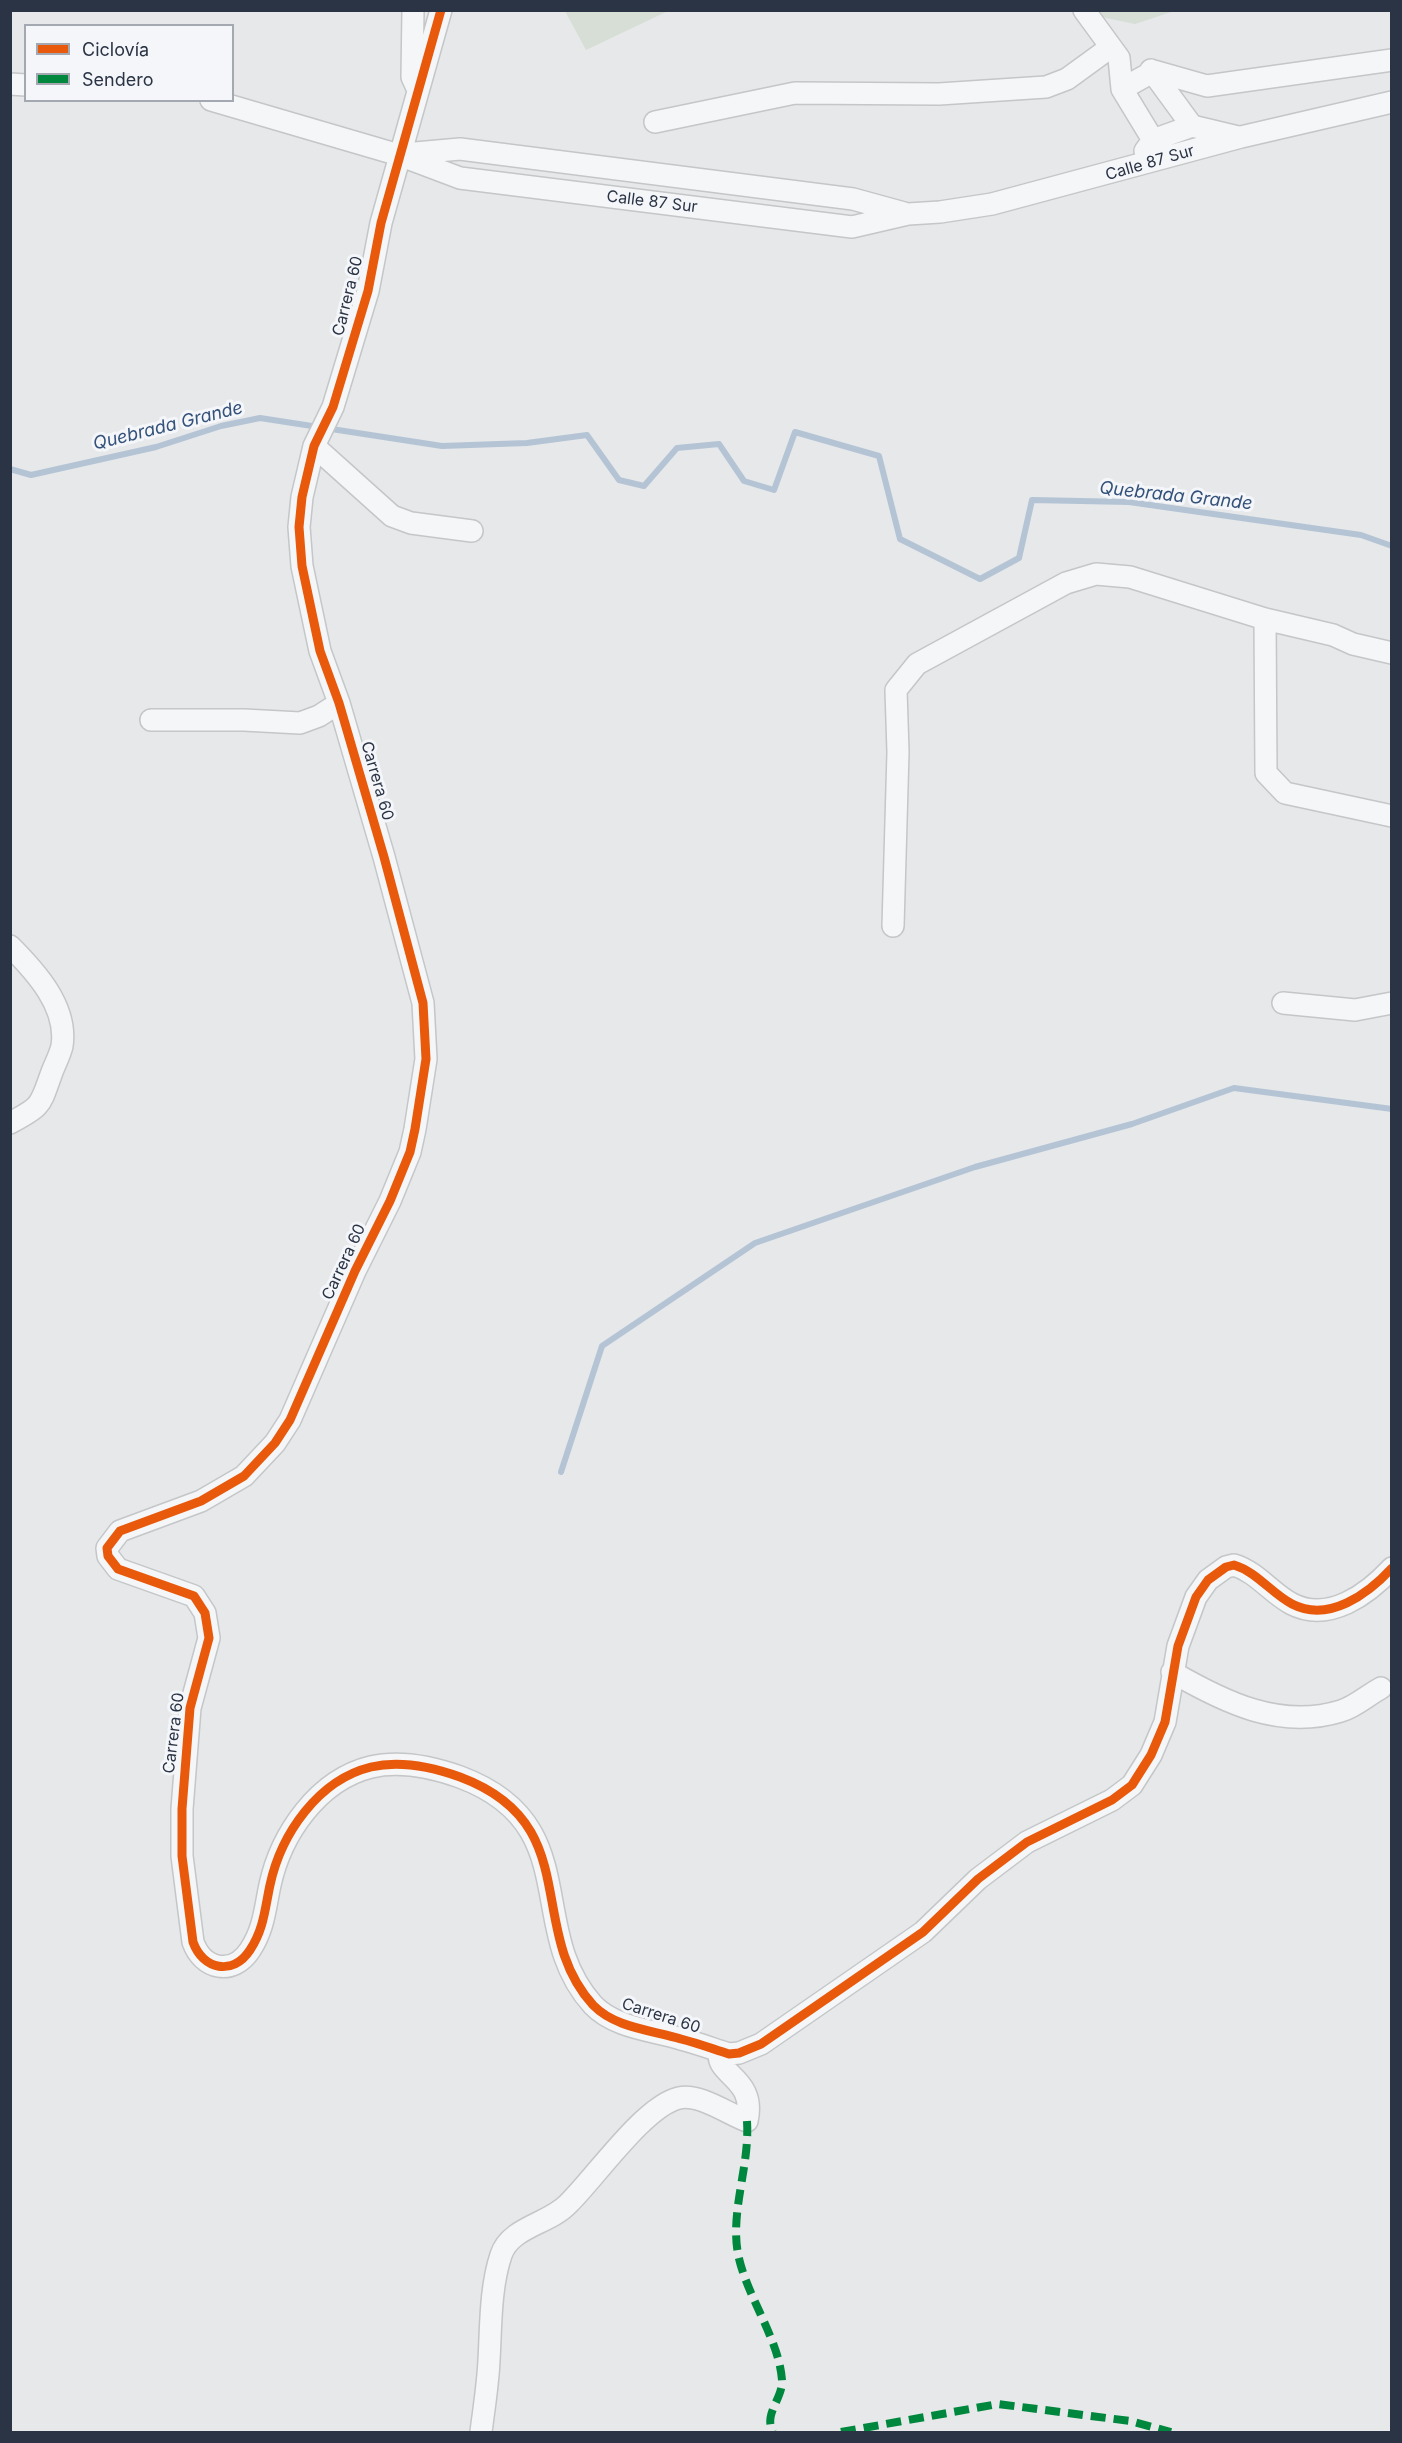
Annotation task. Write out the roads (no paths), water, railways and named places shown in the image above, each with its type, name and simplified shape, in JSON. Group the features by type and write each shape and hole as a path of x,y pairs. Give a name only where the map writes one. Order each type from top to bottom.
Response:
{"street":[{"path":"413,10 412,77 419,93"},
{"name":"Carrera 60","path":"441,10 381,223 368,291 333,407 316,442 301,507 299,527 302,566 320,651 339,703 423,1003 427,1035 424,1080 410,1152 390,1201 355,1271 291,1420 275,1443 244,1476 201,1501 120,1531 107,1548 108,1556 118,1569 194,1596 205,1613 209,1638 190,1708 182,1809 182,1856 193,1942 197,1954 214,1966 224,1968 238,1963 249,1952 262,1925 270,1883 286,1844 304,1810 329,1788 352,1773 393,1763 442,1771 467,1780 503,1801 527,1824 544,1859 560,1941 567,1961 578,1983 594,2006 620,2022 720,2051 739,2053 761,2044 923,1932 978,1879 1027,1842 1093,1809 1132,1785 1151,1755 1165,1722 1171,1698 1172,1671 1178,1646 1196,1597 1208,1580 1234,1564 1293,1604 1315,1609 1338,1607 1357,1598 1392,1568"},
{"path":"1084,10 1115,53 1122,88 1153,140"},
{"path":"1115,53 1154,71 1207,86 1392,60"},
{"path":"655,122 795,93 939,94 1046,87 1067,79 1115,53"},
{"path":"1122,88 1154,71"},
{"path":"1154,71 1192,126"},
{"name":"Calle 87 Sur","path":"218,102 399,155 460,178 852,227 908,214 940,213 992,204 1131,169 1241,137 1392,102"},
{"path":"1131,169 1153,140 1192,126 1241,137"},
{"name":"Calle 87 Sur","path":"399,155 460,149 853,199 908,214"},
{"path":"316,442 392,516 411,524 472,531"},
{"path":"893,926 898,752 896,690 917,664 1066,583 1096,574 1130,577 1265,619 1392,652"},
{"path":"1265,619 1266,773 1285,793 1392,816"},
{"path":"151,720 244,720 300,723 319,716 339,703"},
{"path":"10,946 36,973 51,997 63,1024 62,1048 45,1096 36,1110 10,1123"},
{"path":"1283,1003 1355,1010 1392,1004"},
{"path":"1172,1671 1217,1696 1259,1712 1295,1719 1342,1711 1381,1688"},
{"path":"481,2433 492,2310 498,2265 505,2246 525,2230 558,2214 656,2110 672,2100 692,2097 747,2121 749,2098 745,2088 721,2064 718,2058 720,2051"}],"waterway":[{"name":"Quebrada Grande","path":"10,469 31,475 156,447 221,426 260,418 442,446 527,443 587,435 619,480 644,486 677,448 719,444 744,481 774,490 795,432 879,456 900,539 980,579 1019,558 1032,500 1129,502 1361,535 1392,546"},
{"path":"561,1472 602,1346 755,1243 975,1167 1132,1124 1234,1088 1392,1109"}]}
